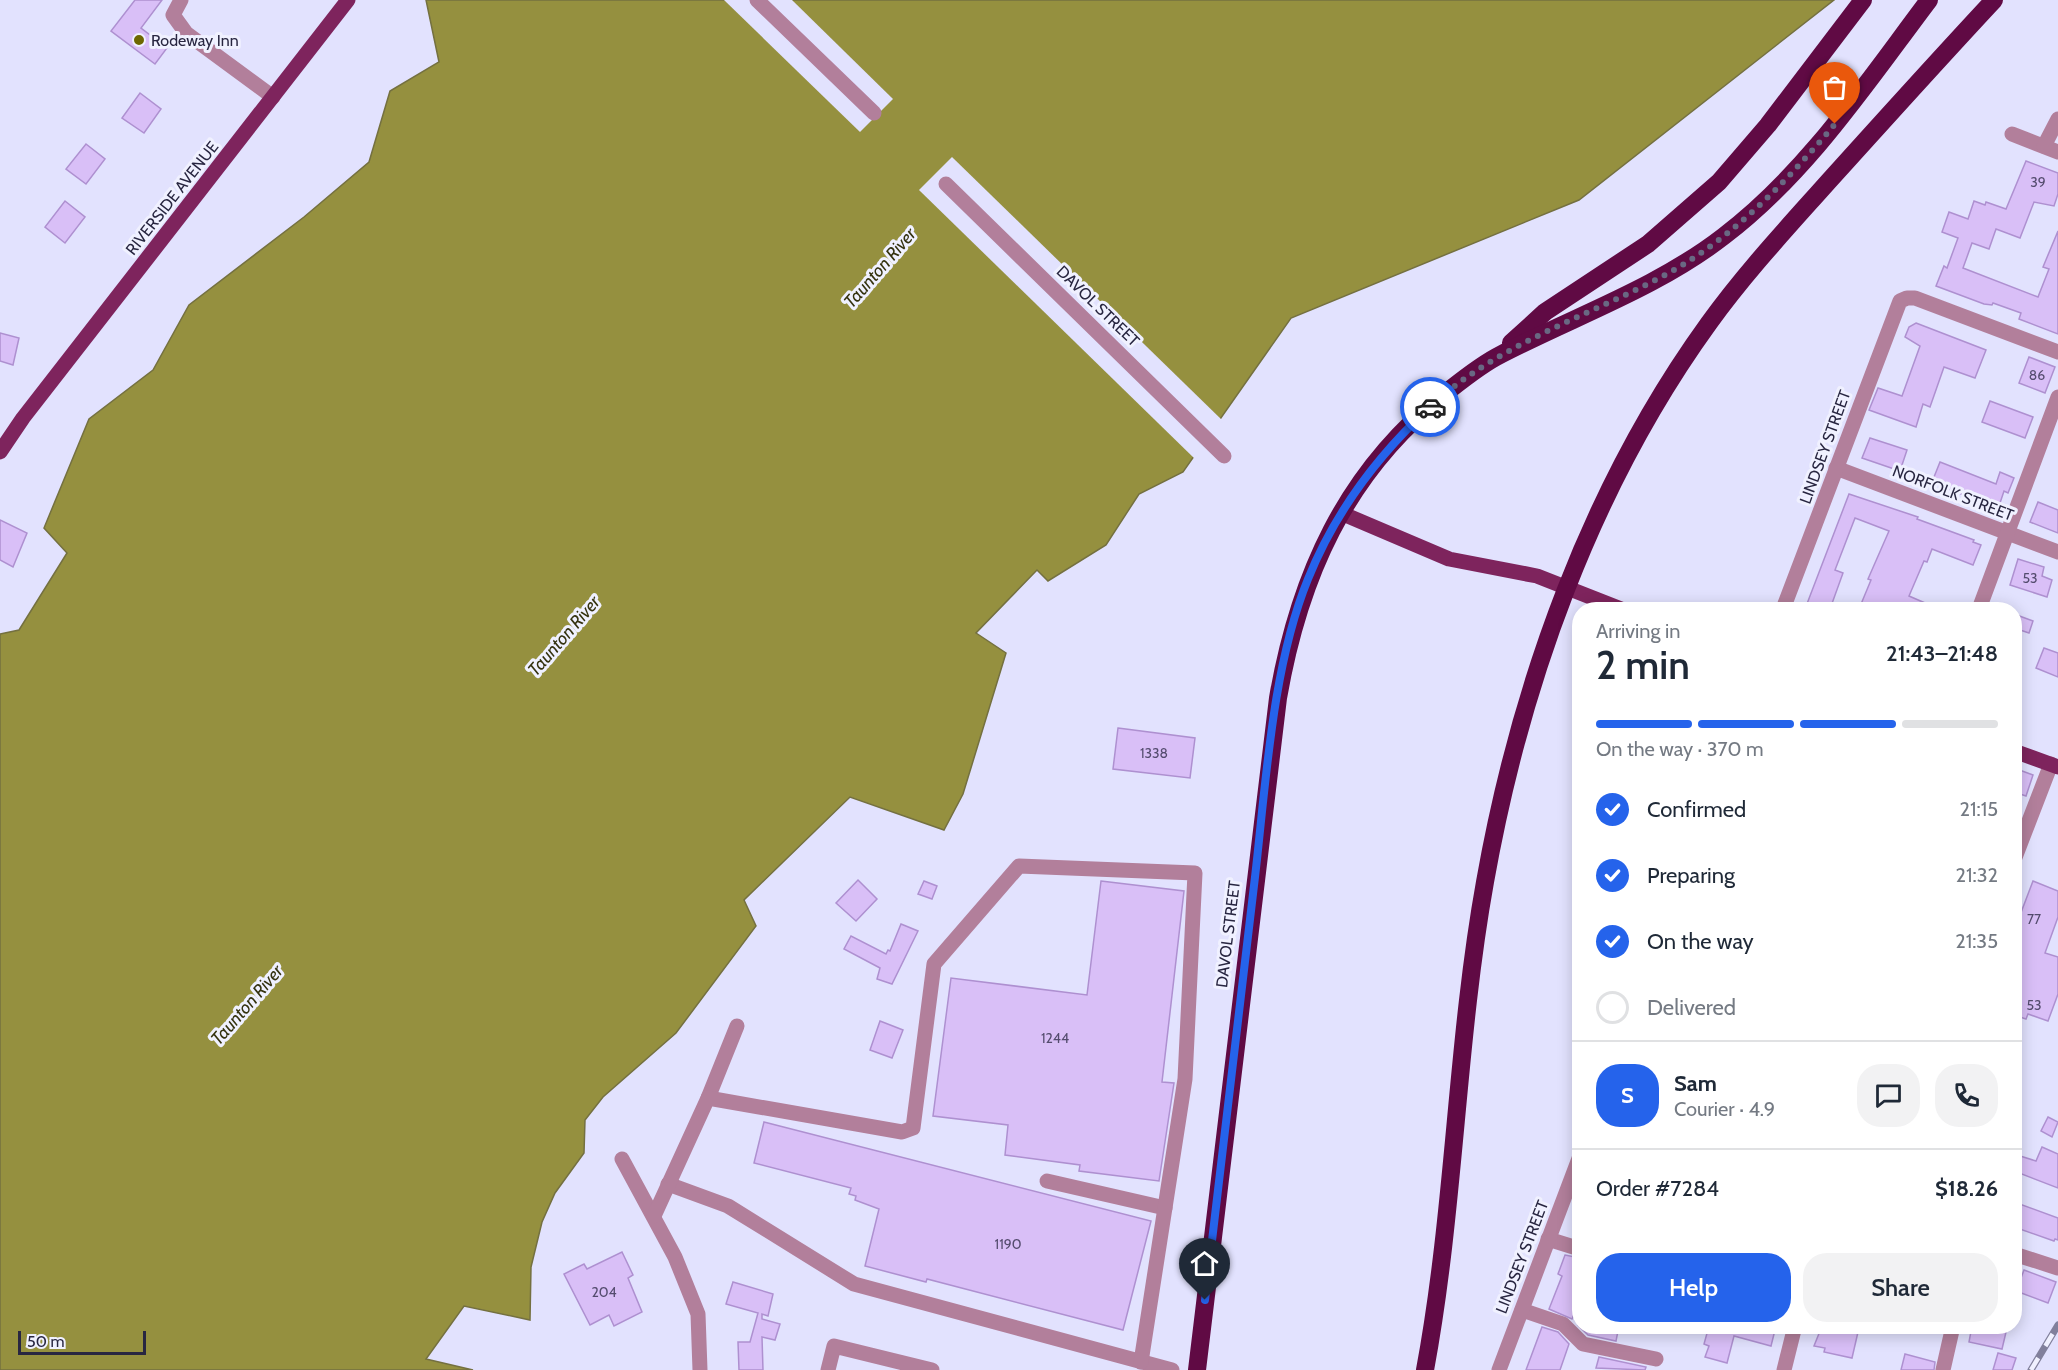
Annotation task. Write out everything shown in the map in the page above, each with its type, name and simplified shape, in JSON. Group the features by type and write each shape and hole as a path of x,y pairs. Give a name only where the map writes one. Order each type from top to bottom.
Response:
{"highway":[{"path":"1497,356 1545,312 1656,238 1719,182 1768,125 1863,0"},
{"path":"1497,356 1651,282 1688,262 1726,235 1763,203 1803,162 1929,0"},
{"path":"1425,1370 1484,886 1521,723 1569,588 1620,469 1664,392 1708,324 1767,251 1994,0"},
{"name":"DAVOL STREET","path":"1197,1370 1260,834 1280,688 1300,602 1316,560 1341,513 1370,469 1409,426 1442,397 1497,356"}],"main road":[{"name":"RIVERSIDE AVENUE","path":"0,452 23,418 348,0"},
{"name":"RIVERSIDE AVENUE","path":"0,437 23,418"},
{"path":"1341,513 1449,559 1537,576 1604,602"},
{"path":"2022,754 2054,765"}],"street":[{"path":"181,0 173,15 186,33 273,98"},
{"path":"757,0 874,113"},
{"path":"2012,134 2051,149 2058,119"},
{"name":"DAVOL STREET","path":"946,184 1224,456"},
{"name":"LINDSEY STREET","path":"1786,602 1895,308 1903,299 1915,298 2058,352"},
{"path":"1982,602 2058,397"},
{"name":"NORFOLK STREET","path":"1836,468 2058,552"},
{"path":"2022,841 2054,765"},
{"path":"708,1098 902,1132 913,1128 934,964 1019,866 1195,873 1185,1079 1141,1362"},
{"path":"654,1215 708,1098 737,1026"},
{"path":"622,1160 675,1257 698,1314 700,1370"},
{"name":"LINDSEY STREET","path":"1499,1370 1572,1177"},
{"path":"1047,1181 1165,1208"},
{"path":"668,1184 728,1206 854,1284 1172,1370"},
{"path":"1548,1239 1572,1247"},
{"path":"2022,1257 2058,1268"},
{"path":"1522,1310 1563,1324 1572,1333"},
{"path":"1573,1334 1583,1344 1656,1359"},
{"path":"1784,1370 1793,1334"},
{"path":"1943,1370 1951,1334"},
{"path":"828,1370 834,1346 932,1370"}],"water":[{"name":"Taunton River","path":"426,0 1834,0 1579,200 1291,318 1183,472 1139,494 1106,545 1048,581 1037,570 976,633 1006,653 963,794 944,830 850,797 744,900 756,926 676,1033 603,1097 585,1120 584,1153 555,1193 542,1222 531,1267 530,1320 464,1306 426,1359 473,1370 0,1370 0,634 19,630 67,553 44,528 89,419 153,370 189,305 304,217 369,162 390,91 439,62"}],"pier":[{"path":"724,0 792,0 893,99 860,132"},
{"path":"952,157 1223,421 1196,460 919,190"}],"building":[{"name":"Rodeway Inn","path":"135,0 162,0 141,28 167,48 155,64 111,31"},
{"path":"140,93 161,109 144,133 122,118"},
{"path":"86,144 105,159 86,184 66,169"},
{"path":"2026,161 2058,173 2058,194 2054,206 2034,202 2020,238 1996,229 1989,249 1972,243 1963,268 2038,297 2049,269 2043,267 2058,231 2058,334 2019,319 2021,313 1993,303 1992,305 1984,304 1936,286 1944,266 1947,268 1958,238 1942,232 1949,212 1968,219 1974,201 1985,205 1986,202 2006,209"},
{"path":"65,201 85,217 65,243 45,227"},
{"path":"1916,323 1986,350 1975,378 1944,367 1930,407 1923,404 1916,427 1869,410 1878,388 1902,396 1920,346 1905,337 1909,327"},
{"path":"0,333 19,338 13,365 0,361"},
{"path":"2029,357 2055,367 2045,393 2019,383"},
{"path":"1990,401 2033,417 2025,438 1982,422"},
{"path":"1870,438 1907,450 1900,471 1862,458"},
{"path":"1940,462 1996,484 2000,472 2014,478 2008,493 2004,491 1998,509 1932,482"},
{"path":"1849,494 1918,517 1917,519 1974,540 1973,542 1981,545 1973,565 1932,549 1927,562 1924,561 1909,596 1923,602 1862,602 1871,580 1868,579 1889,531 1855,518 1835,570 1843,573 1833,602 1808,602"},
{"path":"2038,502 2058,510 2058,533 2030,522"},
{"path":"0,520 27,533 13,567 0,560"},
{"path":"2018,559 2044,567 2042,576 2052,580 2047,597 2010,585"},
{"path":"2022,617 2033,621 2029,633 2022,631"},
{"path":"2044,648 2058,653 2058,677 2036,668"},
{"path":"1118,728 1195,738 1190,778 1113,769"},
{"path":"2022,771 2033,775 2026,796 2022,795"},
{"path":"858,880 877,899 856,921 836,903"},
{"path":"924,881 937,886 932,899 918,894"},
{"path":"1101,881 1184,891 1162,1082 1174,1083 1159,1181 1079,1171 1080,1165 1005,1155 1008,1125 933,1116 951,978 1087,995"},
{"path":"2033,881 2058,891 2058,917 2045,953 2058,957 2058,994 2048,1021 2028,1014 2026,1019 2022,1018 2022,910"},
{"path":"901,924 918,931 892,984 877,979 880,968 844,949 851,936 886,954 888,950 890,951"},
{"path":"880,1021 903,1030 892,1058 870,1050"},
{"path":"2048,1117 2058,1122 2052,1137 2041,1131"},
{"path":"764,1122 1151,1221 1123,1330 927,1279 926,1282 865,1266 879,1209 855,1200 856,1196 849,1194 851,1188 754,1163"},
{"path":"2042,1147 2058,1154 2058,1188 2022,1174 2022,1157 2036,1161"},
{"path":"2022,1205 2058,1218 2058,1240 2054,1241 2022,1230"},
{"path":"622,1252 633,1275 628,1278 642,1312 614,1326 609,1315 590,1325 564,1274 584,1264 587,1269"},
{"path":"1565,1255 1572,1256 1572,1319 1549,1309 1562,1276 1558,1274"},
{"path":"2024,1270 2056,1282 2048,1303 2022,1293"},
{"path":"733,1282 773,1294 768,1316 762,1314 762,1319 780,1324 775,1340 762,1337 763,1370 739,1370 738,1342 750,1342 758,1313 726,1304"},
{"path":"1542,1327 1558,1332 1569,1344 1560,1370 1526,1370"},
{"path":"1587,1334 1617,1334 1616,1341"},
{"path":"1707,1334 1774,1334 1771,1346 1734,1336 1727,1363 1705,1357 1709,1346 1704,1344"},
{"path":"1819,1334 1858,1334 1852,1358 1824,1352 1825,1348 1814,1346"},
{"path":"1970,1334 2006,1334 2002,1349 1969,1342"},
{"path":"1998,1353 2016,1358 2012,1370 1993,1370"},
{"path":"1905,1354 1935,1362 1934,1370 1901,1370"},
{"path":"1599,1357 1646,1367 1645,1370 1596,1368"}],"railway":[{"path":"2031,1370 2058,1325"}],"way so far":[{"path":"1430,407 1497,356 1643,287 1706,250 1763,203 1795,171 1835,124"}],"place":[{"name":"Rodeway Inn","path":"139,40"}],"route":[{"path":"1205,1300 1260,834 1287,646 1308,580 1330,532 1370,469 1430,407"}]}
